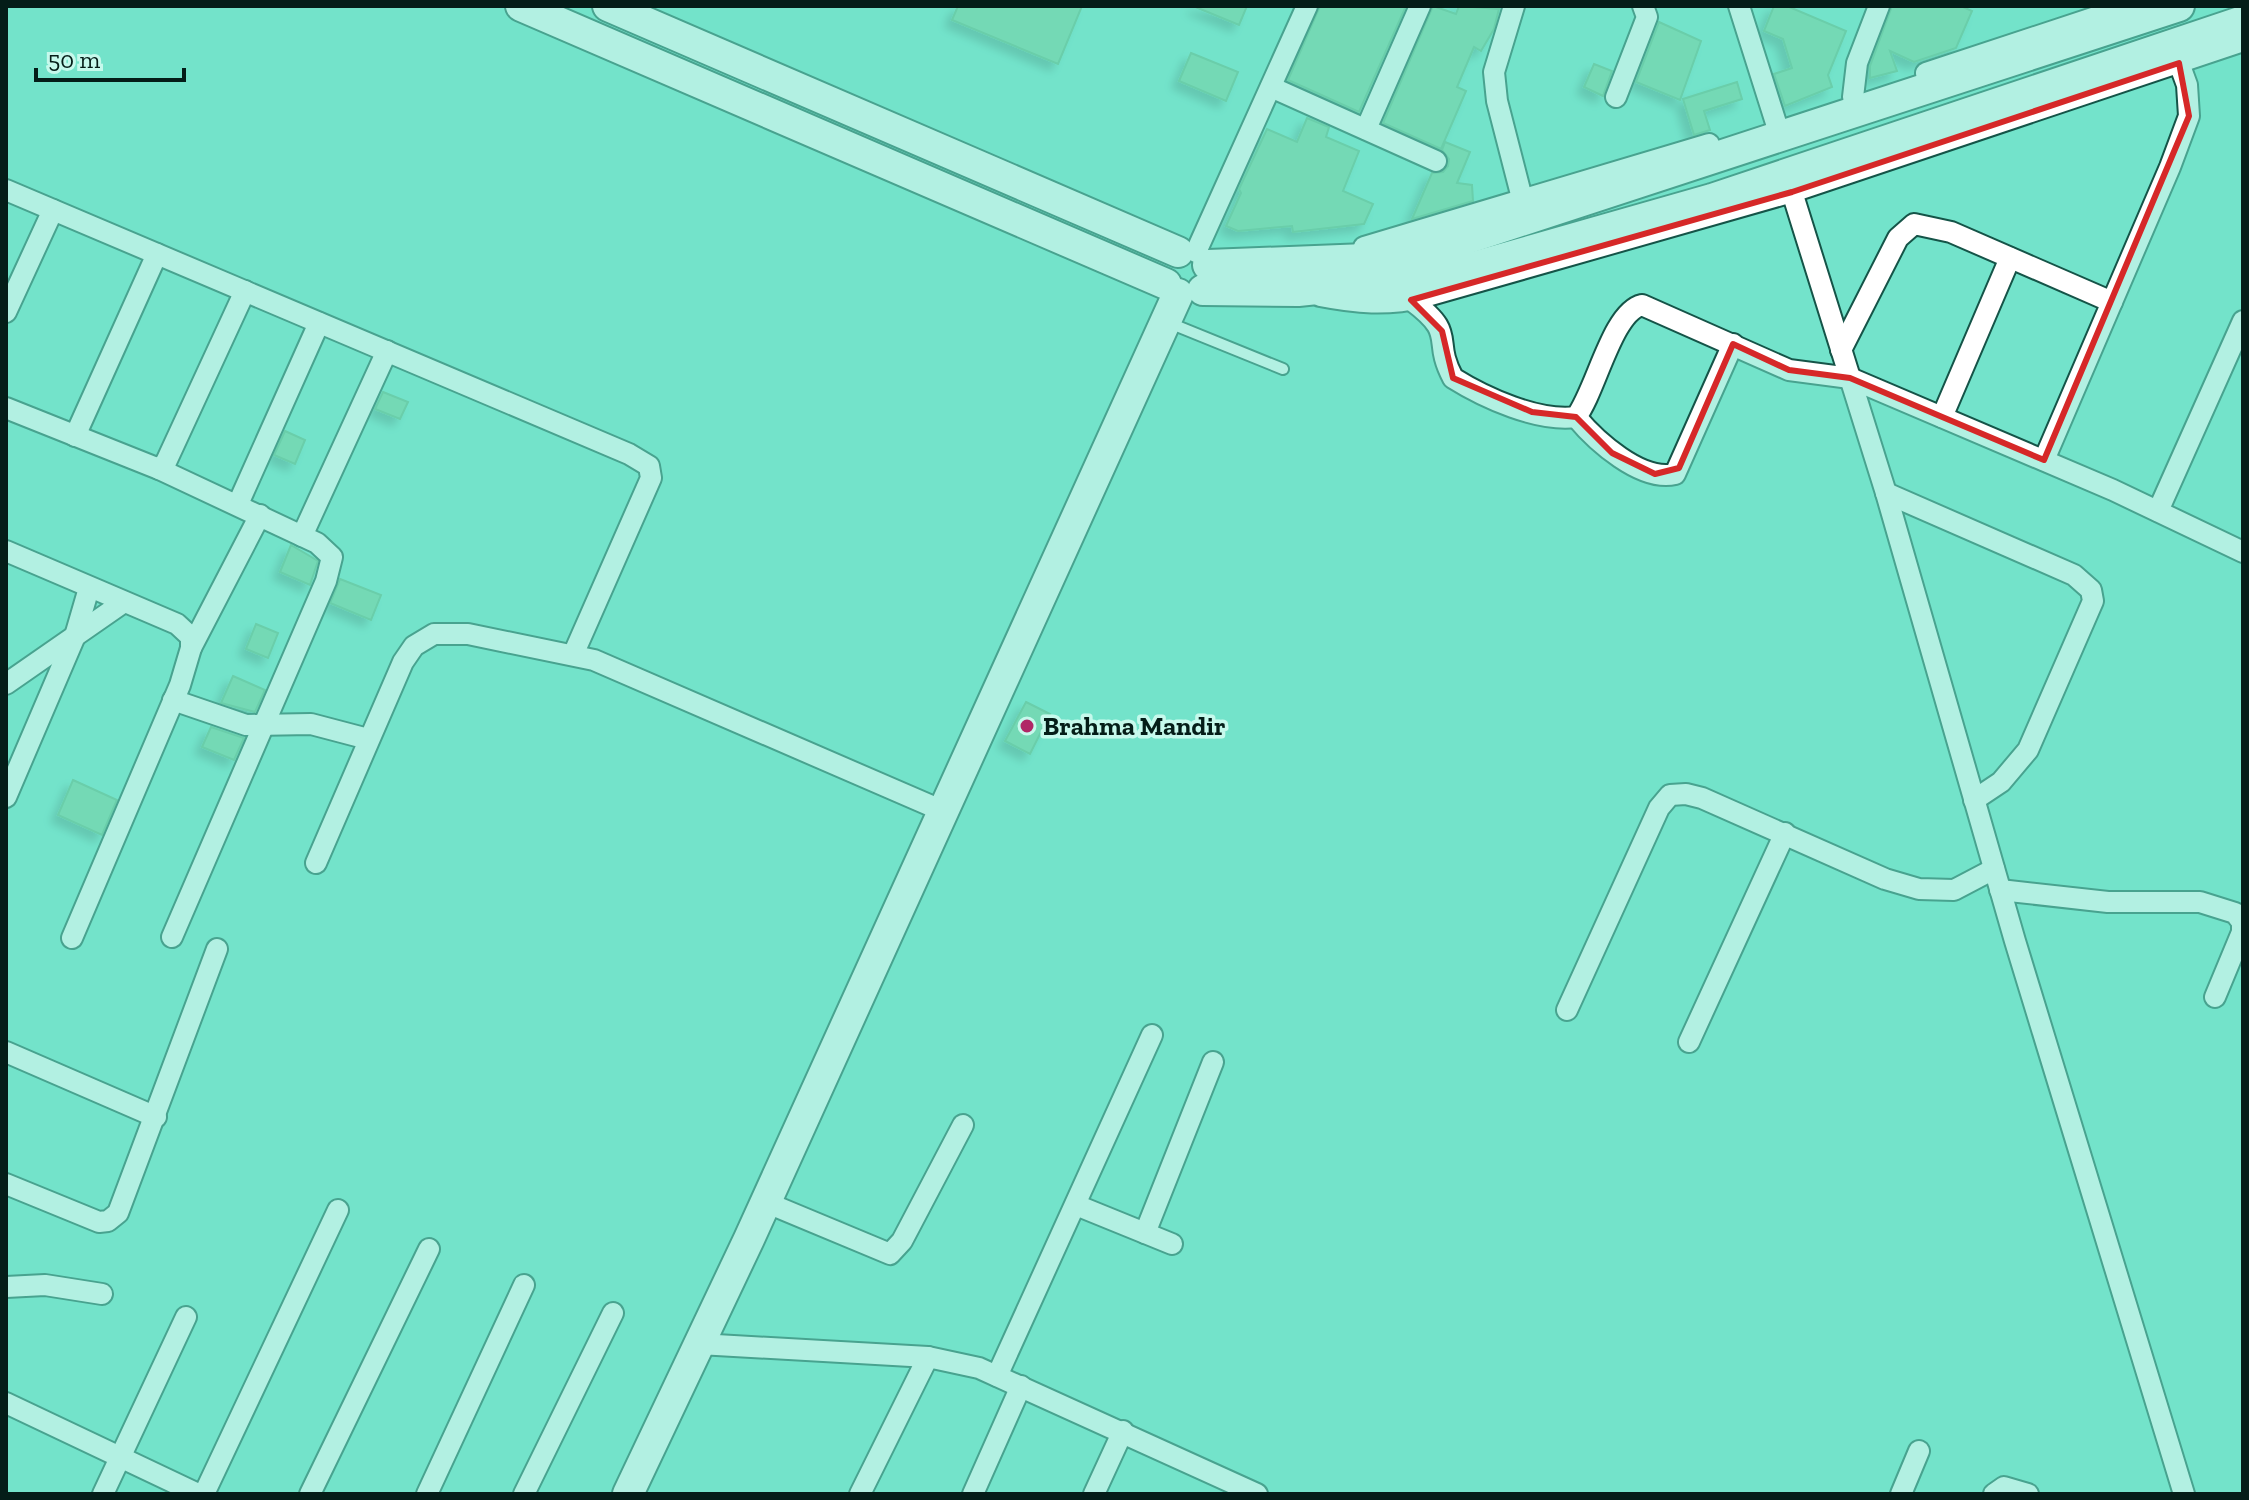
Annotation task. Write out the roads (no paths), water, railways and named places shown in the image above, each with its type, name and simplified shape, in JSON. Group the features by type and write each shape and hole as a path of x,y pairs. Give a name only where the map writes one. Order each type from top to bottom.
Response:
{"main road":[{"path":"521,6 1185,280 1298,291 1403,280 1474,267 1697,203 2243,21"},
{"path":"608,6 1185,280 1314,260 1366,259 1432,250 2179,6"},
{"path":"628,1494 765,1202 1185,280"}],"street":[{"path":"1185,280 1307,6"},
{"path":"1366,129 1420,6"},
{"path":"1514,6 1494,72 1497,101 1523,202"},
{"path":"1616,97 1645,12 1623,6"},
{"path":"1739,6 1776,123"},
{"path":"1853,97 1857,63 1879,6"},
{"path":"1314,260 1523,202 1776,123 2129,6"},
{"path":"1298,291 1360,304 1411,300 1792,192 2243,41"},
{"path":"2044,460 2189,116 2187,85 2179,63"},
{"path":"1271,87 1436,161"},
{"path":"6,190 629,454 649,466 651,478 573,655"},
{"path":"1792,192 1886,493 2000,890 2184,1494"},
{"path":"6,312 53,210"},
{"path":"1841,350 1898,238 1914,224 1951,232 2112,302"},
{"path":"75,436 157,254"},
{"path":"1942,417 2010,258"},
{"path":"159,469 166,462 245,291"},
{"path":"1411,300 1436,318 1442,331 1447,368 1453,378 1532,412 1563,419 1576,417"},
{"path":"1576,417 1622,321 1633,307 1652,307 1789,370 1850,378 2044,460 2243,552"},
{"path":"2158,511 2243,321"},
{"path":"238,504 319,323"},
{"path":"1576,417 1595,440 1612,453 1655,474 1675,474 1733,344"},
{"path":"302,536 387,351"},
{"path":"6,408 238,504 328,550 332,557 326,581 172,937"},
{"path":"1886,493 2074,575 2091,590 2093,601 2028,750 2001,782 1974,800"},
{"path":"72,938 173,700 191,648 260,515"},
{"path":"6,551 185,629 191,648"},
{"path":"6,797 75,636 89,588"},
{"path":"6,684 124,602"},
{"path":"316,863 403,662 414,646 434,634 505,639 594,660 943,811"},
{"path":"173,700 227,720 264,726 311,724 368,739"},
{"path":"1567,1010 1659,808 1670,795 1686,794 1702,798 1885,879 1919,889 1954,890 1994,869"},
{"path":"1689,1042 1785,833"},
{"path":"2000,890 2108,902 2200,902 2235,913 2242,922 2242,932 2215,997"},
{"path":"6,1184 99,1222 108,1221 126,1198 217,949"},
{"path":"997,1376 1152,1035"},
{"path":"6,1052 156,1117"},
{"path":"1145,1233 1213,1062"},
{"path":"765,1202 890,1254 902,1241 963,1125"},
{"path":"1076,1205 1172,1244"},
{"path":"204,1494 338,1210"},
{"path":"310,1494 429,1249"},
{"path":"6,1287 45,1285 102,1294"},
{"path":"427,1494 524,1285"},
{"path":"524,1494 613,1313"},
{"path":"103,1494 186,1317"},
{"path":"699,1344 928,1357 997,1376 1123,1431 1219,1486 1257,1494"},
{"path":"860,1494 928,1357"},
{"path":"973,1494 1021,1386"},
{"path":"6,1403 198,1494"},
{"path":"1094,1494 1123,1431"},
{"path":"1901,1494 1919,1451"},
{"path":"1994,1494 2004,1487 2028,1494"}],"lane":[{"path":"1185,280 1283,369"}],"place":[{"name":"Brahma Mandir","path":"1027,726"}]}
